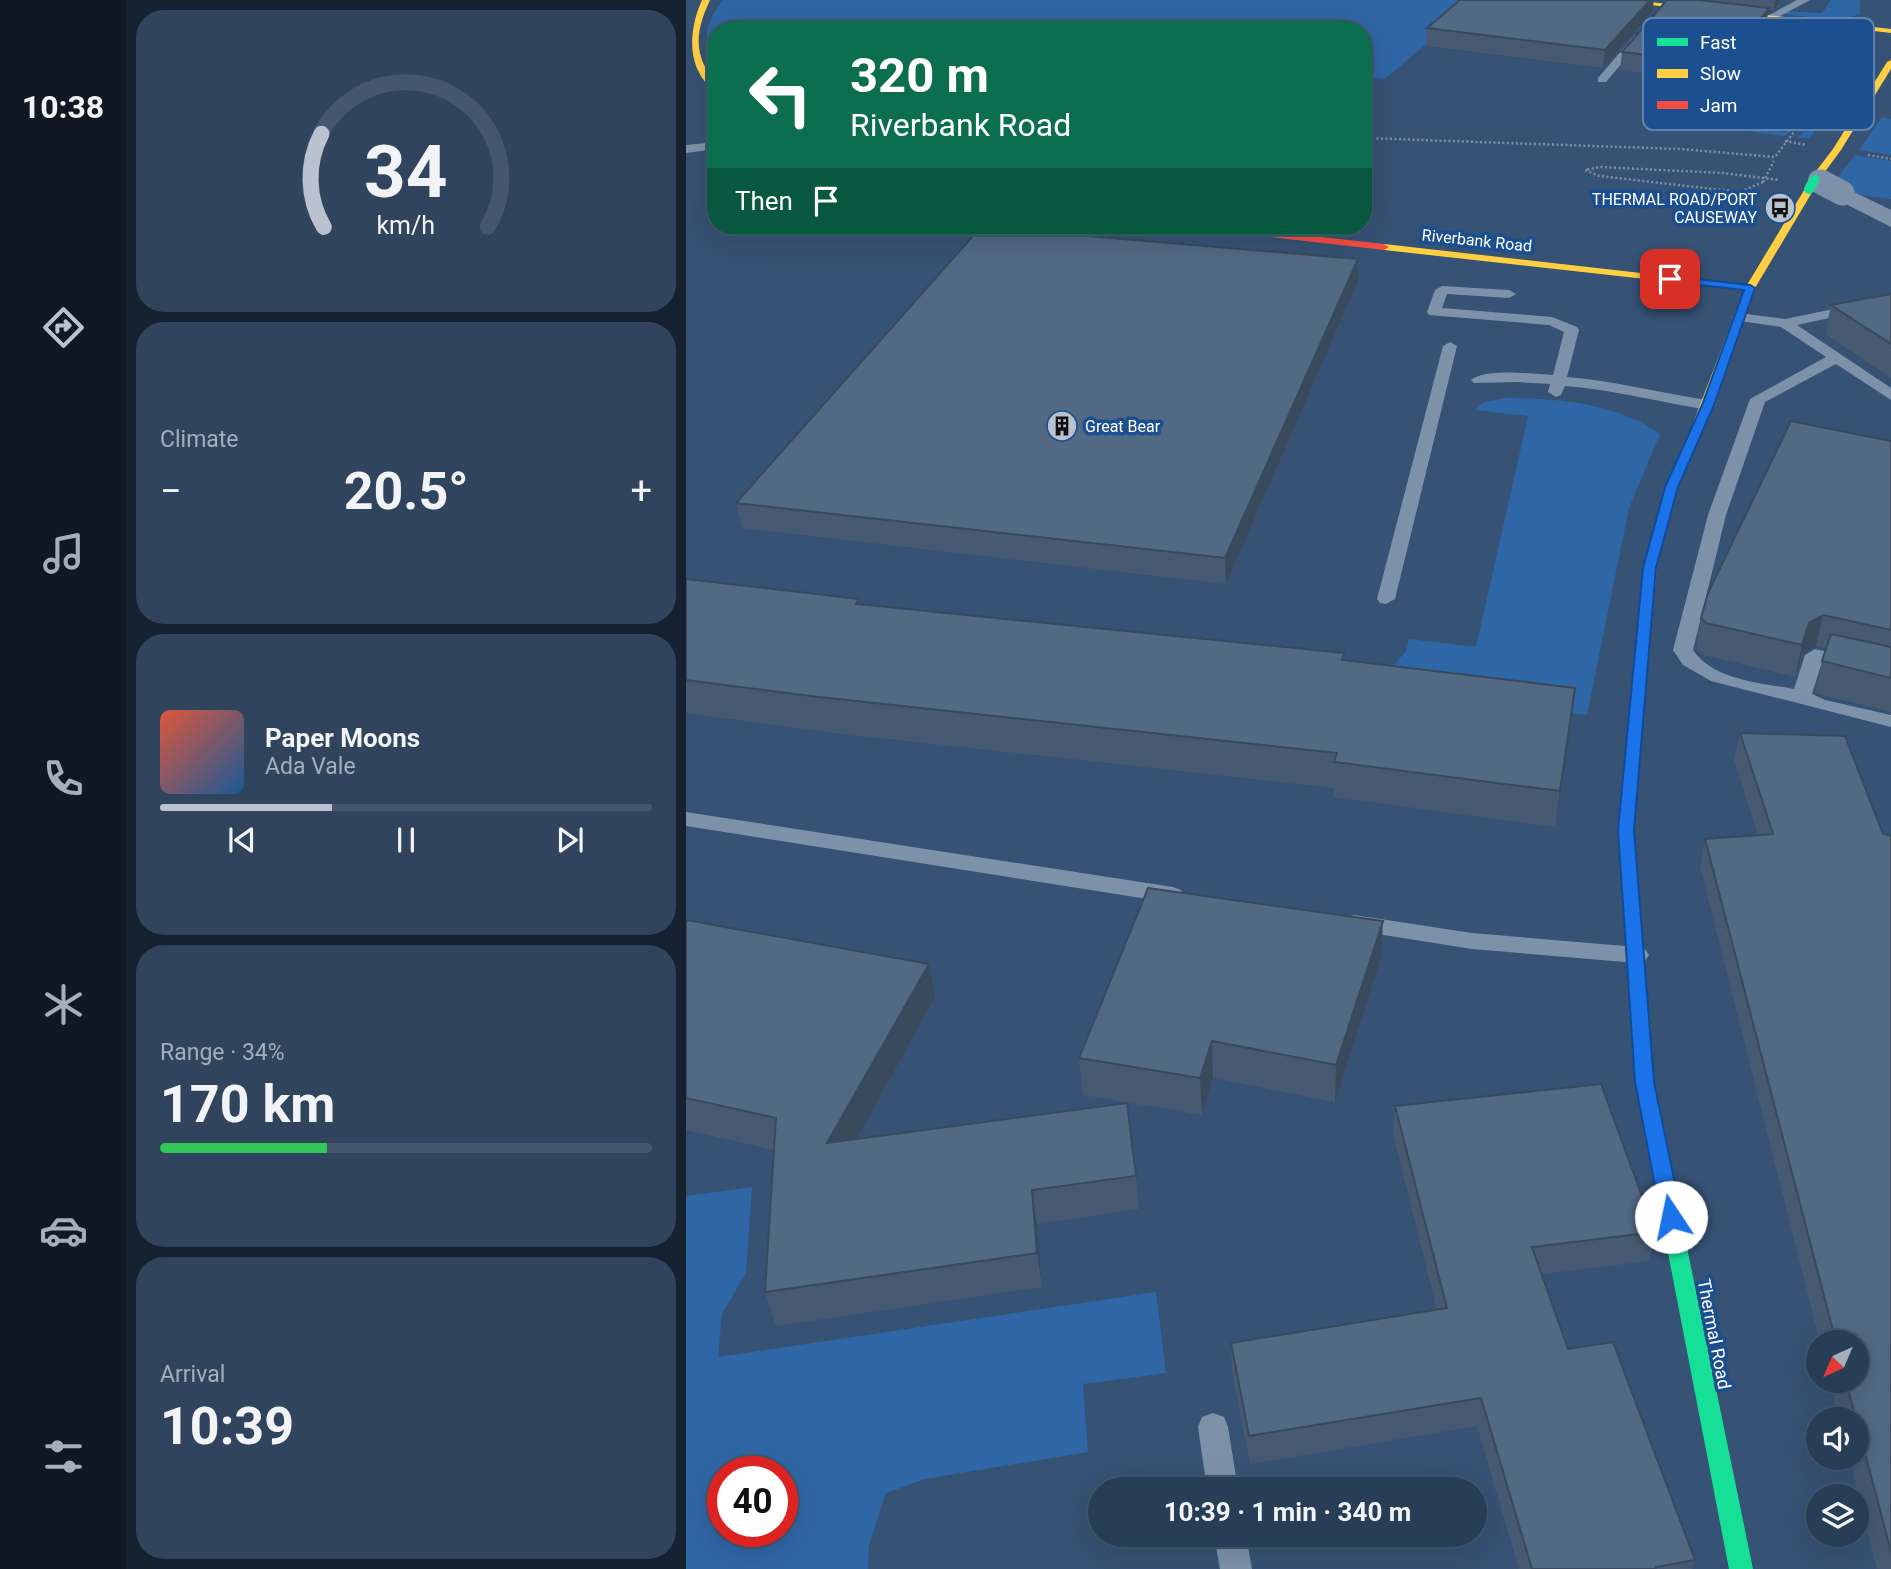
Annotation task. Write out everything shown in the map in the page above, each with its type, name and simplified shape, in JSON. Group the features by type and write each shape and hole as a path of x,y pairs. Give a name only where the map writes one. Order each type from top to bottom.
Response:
{"street":[{"path":"706,0 695,18 690,42 707,80"},
{"path":"1612,0 1661,12 1769,18"},
{"name":"Thermal Road","path":"1874,90 1891,62"},
{"name":"Thermal Road","path":"1741,1569 1644,1082 1626,830 1650,568 1672,487 1708,405 1750,288 1816,179 1849,130"},
{"path":"1816,179 1891,220"},
{"name":"Riverbank Road","path":"1279,235 1750,288"}],"lane":[{"path":"1769,18 1805,0"},
{"path":"1602,80 1643,32"},
{"path":"686,149 707,146"},
{"path":"1509,294 1442,290 1434,312 1552,321 1569,327 1572,330 1557,386"},
{"path":"1739,317 1785,323 1843,311"},
{"path":"1785,323 1891,395"},
{"path":"1386,599 1461,379 1450,346"},
{"path":"1836,358 1758,399 1717,516 1684,650 1686,658 1698,667 1730,681 1801,696 1818,704 1891,721"},
{"path":"1461,379 1514,389 1557,386 1623,398 1647,396 1708,405"},
{"path":"1801,696 1815,655 1891,671"},
{"path":"686,819 1195,898"},
{"path":"1328,919 1472,941 1637,955"},
{"path":"1213,1427 1221,1477"},
{"path":"1232,1547 1236,1569"}],"path":[{"path":"1723,173 1600,167 1585,170 1604,176 1740,192 1763,182 1784,141 1796,130"},
{"path":"1372,138 1680,149 1775,159"}],"shaded area":[{"path":"723,0 1478,0 1385,79 1372,77 1372,21 710,21"},
{"path":"1831,0 1860,0 1860,14 1846,18 1815,18 1785,14 1784,11 1822,13"},
{"path":"1882,117 1891,119 1891,155 1859,150"},
{"path":"1739,130 1771,130 1793,130 1784,136"},
{"path":"1807,130 1815,130 1810,138 1796,138"},
{"path":"1855,155 1891,161 1891,199 1854,192 1842,183 1838,177"},
{"path":"1504,398 1585,404 1625,415 1660,434 1629,508 1587,715 1373,689 1406,651 1409,639 1476,647 1528,416 1475,410 1485,402"},
{"path":"752,1187 746,1273 722,1314 718,1357 1156,1292 1166,1373 1083,1384 1088,1452 925,1479 886,1493 869,1545 868,1569 686,1569 686,1196"}],"building":[{"path":"1460,0 1650,0 1605,50 1427,28"},
{"path":"1667,0 1699,0 1769,8 1761,18 1651,18"},
{"path":"1643,28 1643,55 1622,52"},
{"name":"Great Bear","path":"974,235 1075,235 1358,259 1225,558 736,503"},
{"path":"1891,294 1891,344 1831,305"},
{"path":"1791,421 1891,441 1891,630 1823,615 1809,623 1802,645 1706,623 1701,618 1708,593"},
{"path":"686,579 859,599 856,604 1344,653 1342,660 1575,688 1560,791 1334,762 1337,753 686,680"},
{"path":"1831,634 1891,647 1891,678 1822,661"},
{"path":"1740,733 1845,736 1883,834 1891,836 1891,1552 1869,1468 1869,1407 1853,1407 1849,1393 1869,1393 1869,1330 1833,1330 1705,839 1773,834"},
{"path":"1148,888 1383,921 1336,1065 1212,1041 1200,1078 1079,1058"},
{"path":"686,920 929,964 827,1143 1127,1103 1136,1176 1032,1190 1037,1253 765,1292 776,1118 686,1098"},
{"path":"1601,1084 1655,1232 1532,1247 1568,1349 1613,1342 1695,1560 1656,1569 1532,1569 1481,1398 1249,1436 1231,1343 1447,1308 1395,1106"}],"traffic: fast":[{"path":"1809,189 1815,179"},
{"path":"1640,678 1626,830 1644,1082 1741,1569"}],"traffic: slow":[{"path":"706,0 696,26 694,47 707,78"},
{"path":"1612,0 1774,18"},
{"path":"1874,29 1891,31"},
{"path":"1874,90 1891,62"},
{"path":"1815,179 1849,130"},
{"path":"1693,439 1750,288 1809,189"},
{"path":"1384,247 1750,288"}],"traffic: jam":[{"path":"1278,235 1384,247"},
{"path":"1640,678 1650,567 1672,487 1693,439"}],"place":[{"name":"THERMAL ROAD/PORT CAUSEWAY","path":"1780,208"},
{"name":"Great Bear","path":"1062,426"}],"route":[{"path":"1670,279 1750,288 1708,405 1672,487 1650,568 1626,830 1644,1082 1671,1217"}]}
